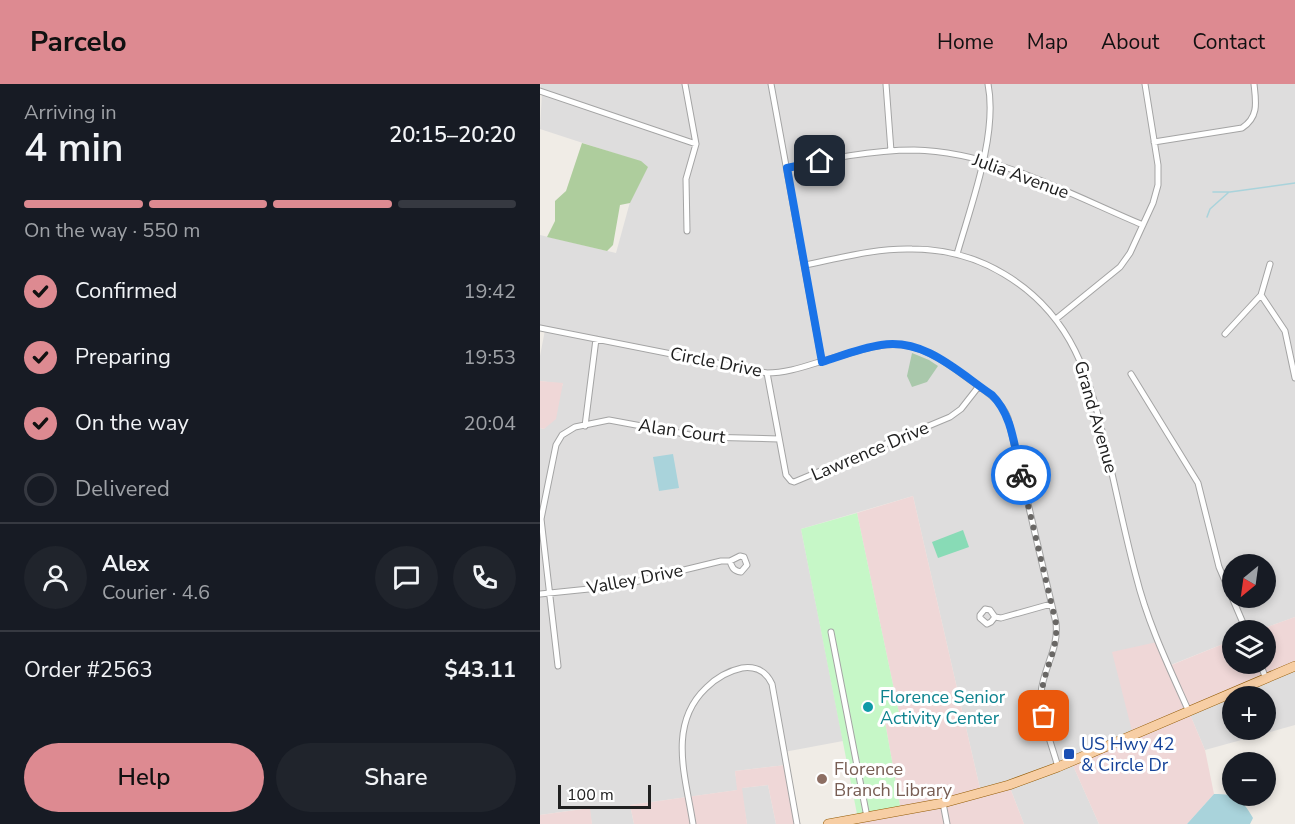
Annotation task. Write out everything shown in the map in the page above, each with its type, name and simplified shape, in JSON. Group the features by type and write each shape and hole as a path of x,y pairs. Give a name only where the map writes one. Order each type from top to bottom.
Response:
{"main road":[{"path":"828,824 943,803 1009,785 1295,666"}],"street":[{"path":"685,84 696,144 686,179 687,231"},
{"path":"771,84 822,362"},
{"path":"886,84 891,151"},
{"path":"957,254 990,123 988,84"},
{"path":"1056,319 1120,267 1130,253 1153,203 1158,184 1158,165 1145,84"},
{"path":"1154,142 1242,128 1252,119 1256,109 1254,84"},
{"path":"540,91 696,144"},
{"name":"Julia Avenue","path":"787,168 891,151 936,152 982,160 1026,175 1143,225"},
{"name":"Grand Avenue","path":"805,265 896,249 927,249 957,254 987,265 1011,278 1037,298 1056,319 1074,347 1090,382 1141,597 1157,642 1189,712"},
{"path":"1225,334 1261,295 1270,264"},
{"path":"1261,295 1285,331 1295,378"},
{"name":"Circle Drive","path":"540,328 767,373 789,371 877,346 907,345 934,355 979,386 1000,404 1008,418 1056,623 1057,636 1041,694 1042,707 1058,766"},
{"path":"585,426 596,339"},
{"path":"767,373 779,439"},
{"path":"1131,374 1198,483 1219,567 1242,620"},
{"name":"Lawrence Drive","path":"779,439 786,475 791,481 798,481 950,417 961,409 979,386"},
{"name":"Alan Court","path":"558,666 541,519 554,451 559,439 575,427 616,421 701,437 779,439"},
{"name":"Valley Drive","path":"540,594 618,586 721,561 730,561"},
{"path":"995,617 1001,618 1051,604"},
{"path":"831,632 867,817"},
{"path":"693,824 681,739 687,714 701,693 715,680 731,671 752,668 765,673 772,684 797,824"},
{"path":"1264,674 1266,679"},
{"path":"943,803 947,824"}],"shaded area":[{"path":"540,84 1295,84 1295,617 1276,624 1276,620 1222,620 1222,644 1168,666 1133,735 1071,761 1099,824 1024,824 1009,785 981,793 913,496 801,529 843,741 784,752 786,765 735,771 738,790 630,805 634,824 592,824 589,808 540,815 540,428 544,429 563,384 540,381 540,356 545,330 540,328 540,235 616,253 641,162 540,129 542,92"},
{"path":"540,381 563,383 556,419 544,429 540,428"},
{"path":"913,496 981,793 1009,785 1024,824 828,824 901,811 885,722 900,718 857,513"},
{"path":"1295,617 1295,666 1249,686 1222,686 1222,698 1189,712 1205,750 1214,794 1187,824 1099,824 1071,761 1133,735 1112,652 1157,642 1169,666 1222,644 1222,674 1276,674 1276,624"},
{"path":"1295,666 1295,725 1276,730 1276,686 1249,686"},
{"path":"1222,698 1222,740 1241,740 1205,750 1189,712"},
{"path":"786,765 797,824 776,824 768,785 742,788 747,824 634,824 630,805 737,790 735,771"},
{"path":"768,785 776,824 747,824 741,788"},
{"path":"590,808 592,824 540,824 540,815"}],"green space":[{"path":"582,143 641,161 648,167 630,203 620,205 613,245 607,251 547,237 555,221 555,201 566,191"},
{"path":"912,353 938,366 927,382 912,387 907,376"},
{"path":"857,513 900,718 885,722 901,811 858,819 801,529"},
{"path":"963,530 969,547 938,558 932,542"}],"water":[{"path":"673,454 679,488 659,491 653,457"},
{"path":"1214,794 1222,795 1222,806 1246,806 1253,818 1250,824 1187,824"}],"waterway":[{"path":"1213,192 1230,192 1295,183"},
{"path":"1207,217 1210,209 1229,192"}],"way so far":[{"path":"1021,475 1057,629 1054,652 1042,683 1044,716"}],"place":[{"name":"Florence Senior Activity Center","path":"868,707"},
{"name":"US Hwy 42 & Circle Dr","path":"1069,754"},
{"name":"Florence Branch Library","path":"822,779"}],"route":[{"path":"820,161 787,168 822,362 877,346 901,344 922,349 947,362 992,395 1005,411 1021,475"}]}
